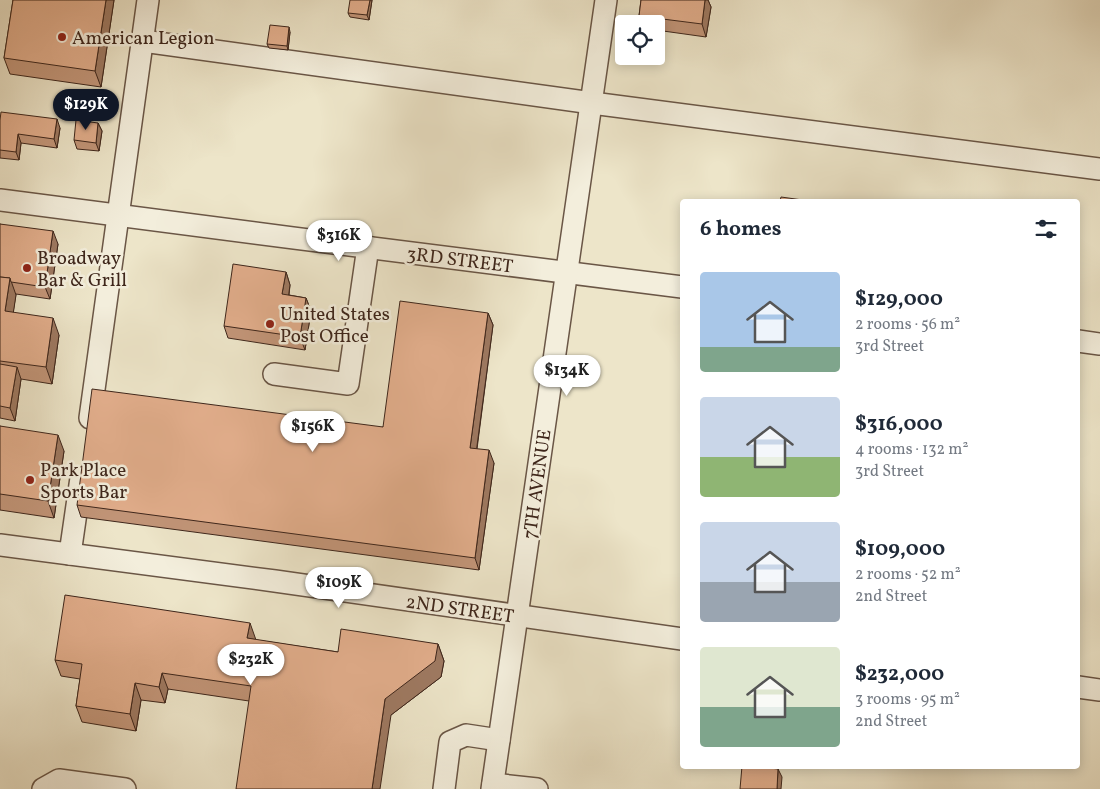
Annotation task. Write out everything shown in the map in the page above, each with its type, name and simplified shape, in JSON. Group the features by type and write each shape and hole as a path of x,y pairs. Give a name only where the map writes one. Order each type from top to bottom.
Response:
{"street":[{"path":"70,554 148,0"},
{"name":"7TH AVENUE","path":"492,786 606,0"},
{"path":"143,41 592,103 1100,169"},
{"name":"3RD STREET","path":"0,200 680,288"},
{"path":"274,374 348,384 368,247"},
{"path":"1080,341 1100,344"},
{"name":"2ND STREET","path":"0,545 275,581 680,639"},
{"path":"1080,687 1100,690"},
{"path":"444,789 450,742 466,735 499,740"},
{"path":"44,789 59,780 125,789"},
{"path":"492,786 537,789"}],"building":[{"name":"American Legion","path":"13,0 106,0 95,71 4,58"},
{"path":"350,0 370,0 367,15 348,13"},
{"path":"641,0 705,0 702,24 665,19 665,15 639,15"},
{"path":"270,25 289,27 287,46 267,44"},
{"path":"1,112 57,119 54,139 18,134 16,152 0,150"},
{"path":"76,120 98,123 96,143 74,140"},
{"name":"Broadway Bar & Grill","path":"0,224 53,231 45,287 11,282 10,278 0,277"},
{"name":"United States Post Office","path":"233,264 286,272 282,294 306,298 300,337 224,326"},
{"path":"0,277 10,278 5,311 53,318 46,367 0,361"},
{"path":"400,301 488,313 470,448 489,450 475,558 77,505 92,389 383,427"},
{"path":"0,364 17,367 10,408 0,406"},
{"name":"Park Place Sports Bar","path":"0,426 58,435 48,501 0,494"},
{"path":"65,595 250,623 247,638 338,652 341,629 438,644 435,661 385,699 372,789 236,789 251,686 162,673 159,687 135,683 130,714 76,706 82,664 55,660"},
{"path":"742,769 778,769 777,789 740,789"}],"place":[{"name":"American Legion","path":"62,37"},
{"name":"Broadway Bar & Grill","path":"27,268"},
{"name":"United States Post Office","path":"270,324"},
{"name":"Park Place Sports Bar","path":"30,480"}]}
